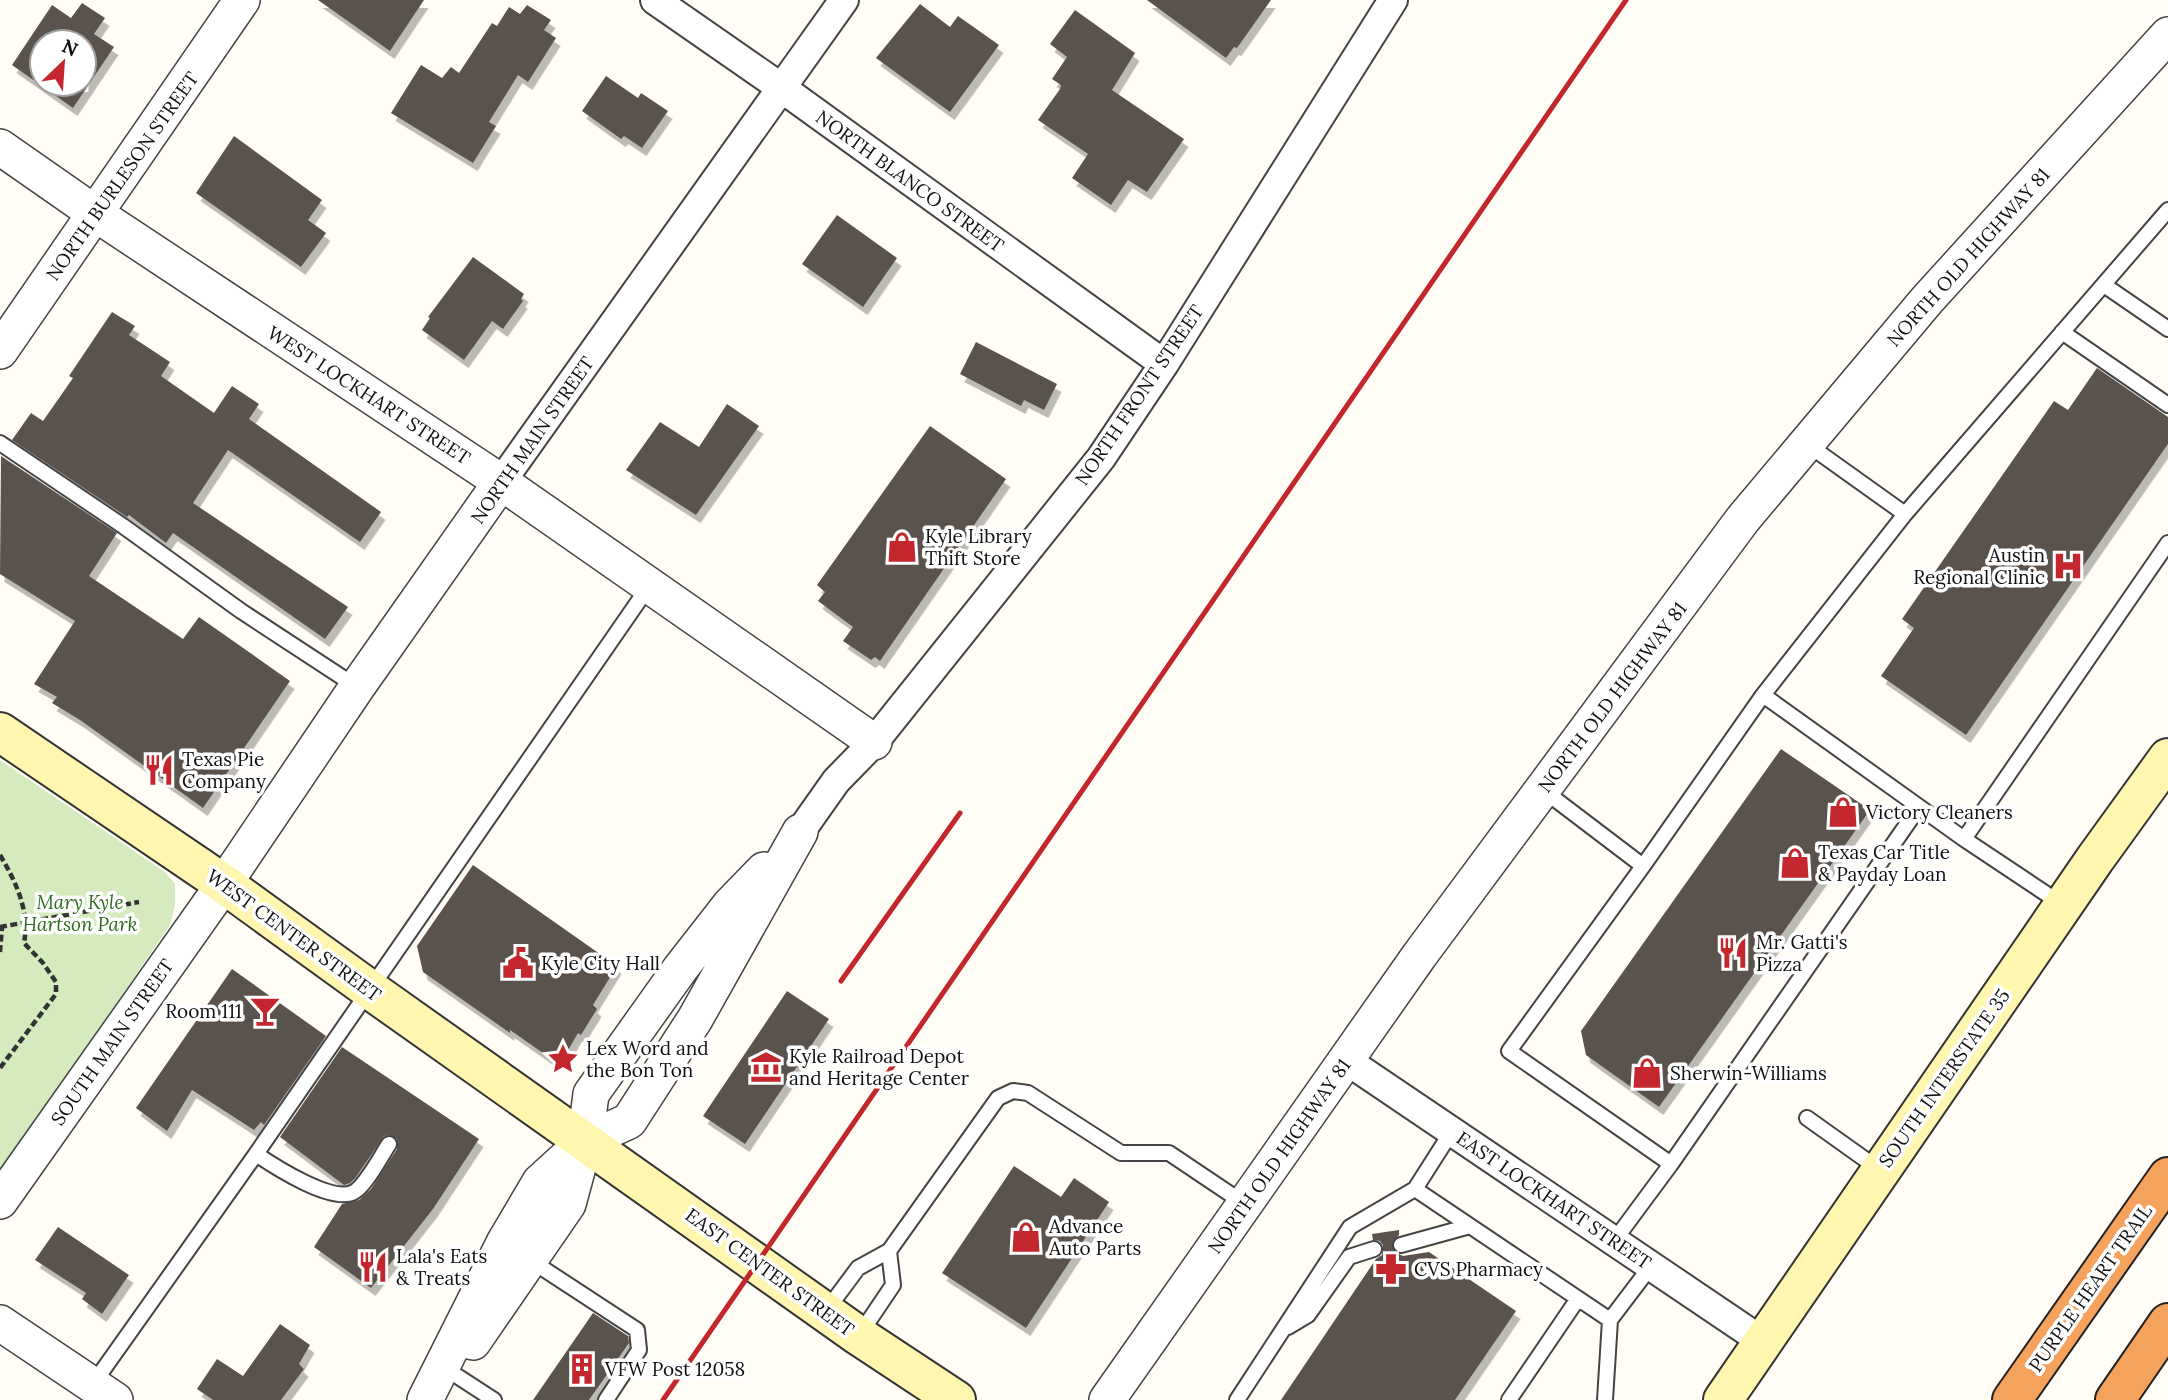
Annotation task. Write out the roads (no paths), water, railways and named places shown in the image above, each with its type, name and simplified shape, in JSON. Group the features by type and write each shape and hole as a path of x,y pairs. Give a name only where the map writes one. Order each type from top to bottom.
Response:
{"highway":[{"name":"PURPLE HEART TRAIL","path":"2012,1400 2168,1177"},
{"path":"2115,1400 2168,1323"}],"main road":[{"name":"WEST CENTER STREET","path":"0,732 224,884 585,1141"},
{"name":"SOUTH INTERSTATE 35","path":"1723,1400 2063,905 2168,758"},
{"name":"EAST CENTER STREET","path":"585,1141 859,1336 956,1400"}],"street":[{"name":"NORTH BURLESON STREET","path":"0,351 243,0"},
{"name":"NORTH BLANCO STREET","path":"655,0 1164,364"},
{"name":"NORTH MAIN STREET","path":"224,884 357,687 844,0"},
{"name":"NORTH FRONT STREET","path":"585,1141 591,1094 680,970 730,905 800,832 836,781 874,742 1101,458 1164,364 1393,0"},
{"name":"NORTH OLD HIGHWAY 81","path":"1107,1400 1419,956 1743,519 1927,300 2168,35"},
{"name":"WEST LOCKHART STREET","path":"0,147 96,214 502,482 874,742"},
{"name":"SOUTH MAIN STREET","path":"0,1201 224,884"},
{"name":"EAST LOCKHART STREET","path":"1346,1060 1762,1341"},
{"path":"431,1400 451,1372 517,1252 540,1182 585,1141"},
{"path":"425,1400 517,1252"},
{"path":"0,1323 104,1392"}],"lane":[{"path":"1671,1164 1509,1051 1763,695 1905,514 2168,210"},
{"path":"2104,285 2168,329"},
{"path":"2062,332 2168,405"},
{"path":"0,443 242,611 357,687"},
{"path":"1807,444 1905,514"},
{"path":"1964,839 2168,544"},
{"path":"104,1392 256,1154 650,585"},
{"path":"1763,695 1964,839 2063,905"},
{"path":"1543,790 1643,866"},
{"path":"1614,1241 1671,1164 1919,807"},
{"path":"826,1311 858,1268 889,1251 998,1098 1013,1091 1028,1093 1121,1153 1169,1153 1245,1204"},
{"path":"1807,1118 1880,1170"},
{"path":"1237,1400 1350,1227 1415,1189 1452,1131"},
{"path":"256,1154 281,1171 313,1186 346,1195 357,1191 389,1144"},
{"path":"1415,1189 1610,1320"},
{"path":"1401,1245 1470,1226"},
{"path":"1283,1330 1308,1315 1349,1257 1374,1249"},
{"path":"859,1336 892,1285 889,1251"},
{"path":"517,1252 638,1330 639,1350 607,1400"},
{"path":"1605,1400 1610,1320 1650,1266"},
{"path":"1509,1400 1577,1300"},
{"path":"451,1372 494,1400"}],"railway":[{"path":"663,1400 1626,0"},
{"path":"841,981 960,813"}],"place":[{"name":"Kyle Library Thift Store","path":"902,547"},
{"name":"Austin Regional Clinic","path":"2068,566"},
{"name":"Texas Pie Company","path":"159,770"},
{"name":"Victory Cleaners","path":"1843,812"},
{"name":"Texas Car Title & Payday Loan","path":"1795,863"},
{"name":"Mr. Gatti's Pizza","path":"1733,953"},
{"name":"Kyle City Hall","path":"518,963"},
{"name":"Room 111","path":"265,1011"},
{"name":"Lex Word and the Bon Ton","path":"563,1059"},
{"name":"Kyle Railroad Depot and Heritage Center","path":"766,1067"},
{"name":"Sherwin-Williams","path":"1647,1073"},
{"name":"Advance Auto Parts","path":"1026,1237"},
{"name":"Lala's Eats & Treats","path":"373,1267"},
{"name":"CVS Pharmacy","path":"1391,1269"},
{"name":"VFW Post 12058","path":"582,1369"}],"park label":[{"name":"Mary Kyle Hartson Park","path":"80,913"}]}
